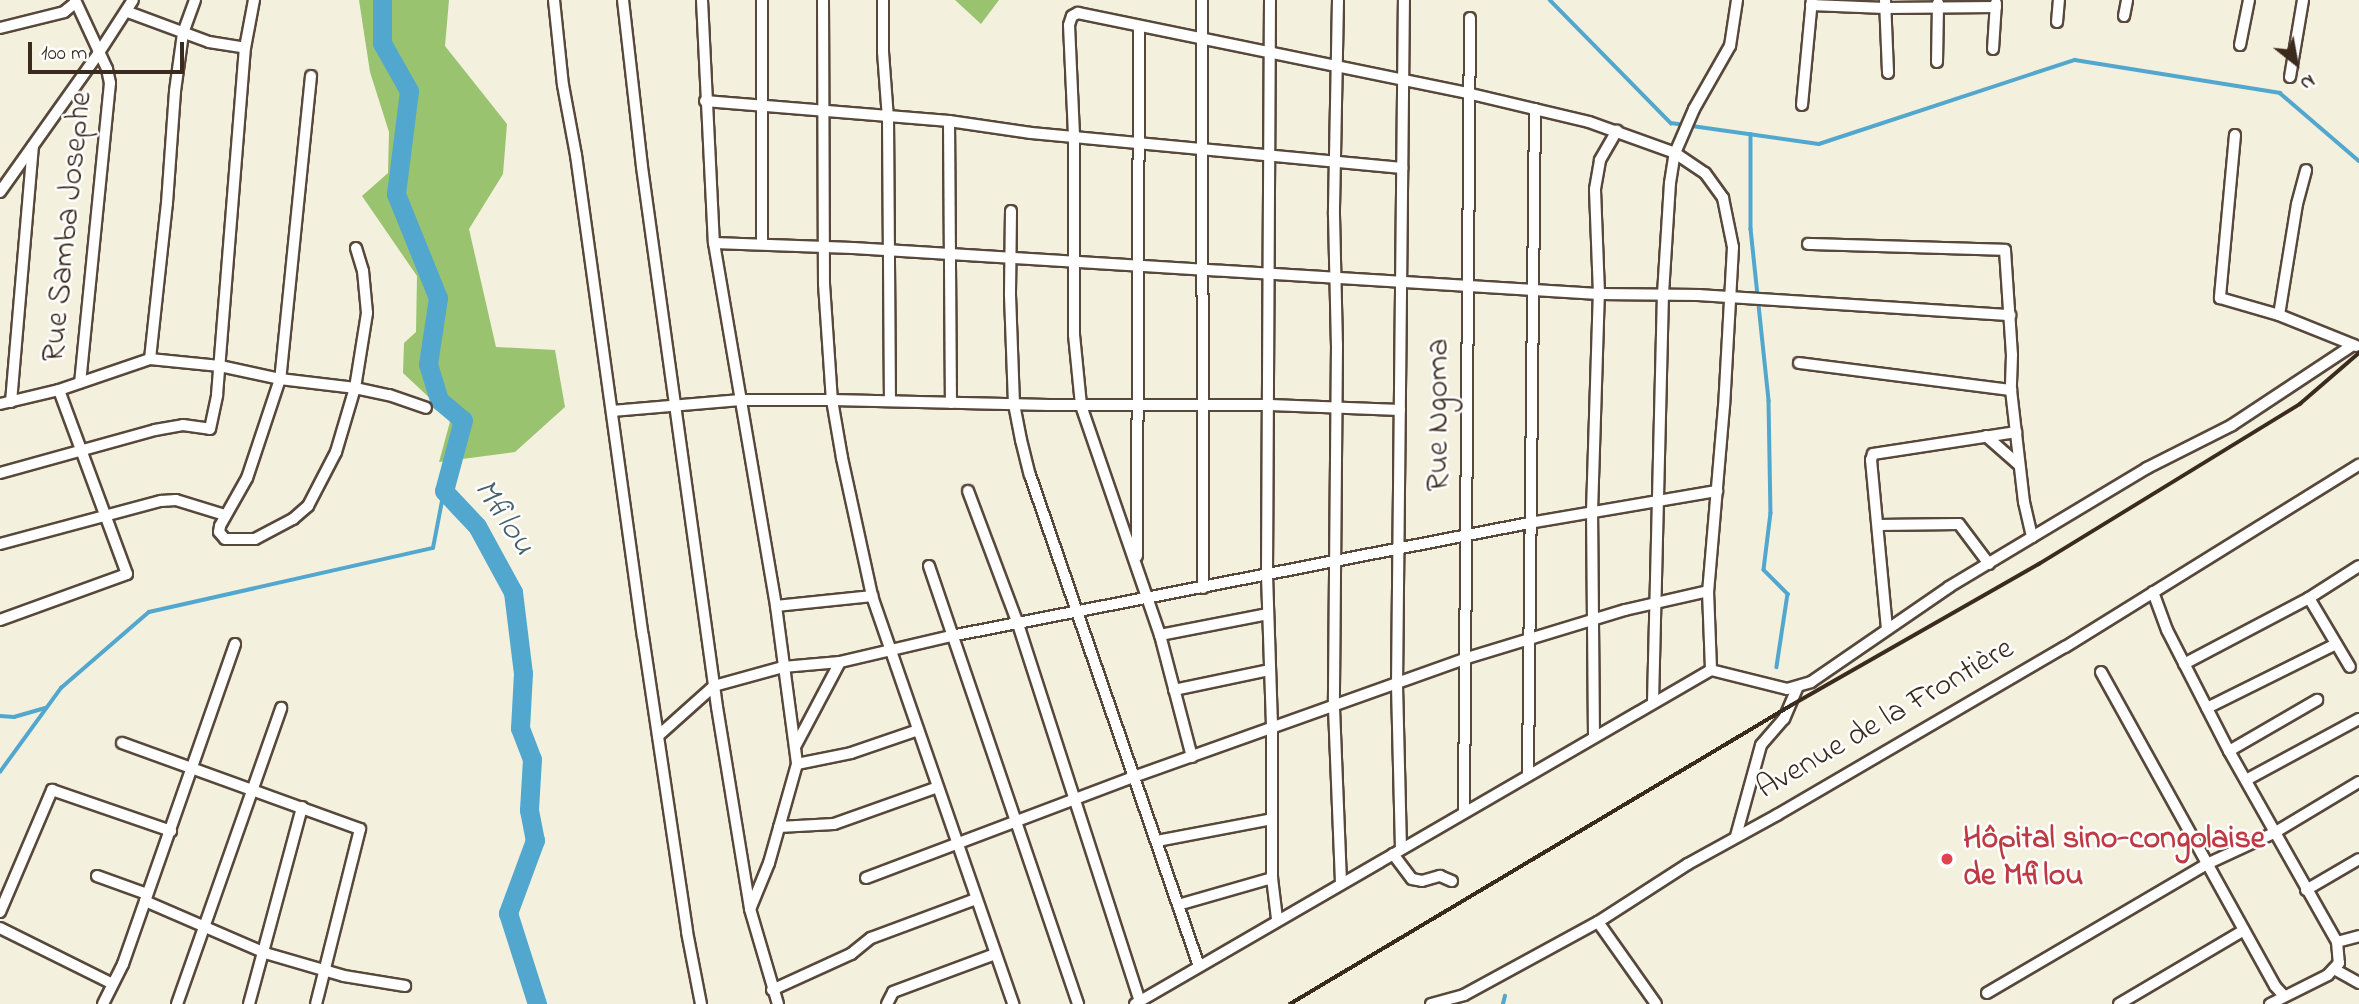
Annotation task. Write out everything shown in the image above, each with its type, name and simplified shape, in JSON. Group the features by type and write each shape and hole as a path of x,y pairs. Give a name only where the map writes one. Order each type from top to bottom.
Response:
{"street":[{"path":"0,192 128,12 133,0"},
{"path":"150,359 183,33 195,0"},
{"path":"0,473 80,448 155,429 183,425 210,429 219,366 245,48 254,0"},
{"path":"554,0 563,85 576,155 658,736 687,932 701,1004"},
{"path":"623,0 714,686 750,909 778,1004"},
{"path":"702,0 714,243 776,606 797,764 779,827 750,909"},
{"path":"762,0 762,243"},
{"path":"823,0 824,284 832,400 872,596 1013,1004"},
{"path":"883,0 883,52 888,118 890,401"},
{"path":"1202,0 1203,588"},
{"path":"1270,0 1268,156 1271,273 1267,575 1272,729 1272,878 1277,919"},
{"path":"1338,0 1334,708 1342,883"},
{"path":"1404,0 1397,852 1412,879 1422,881 1440,876 1452,881"},
{"path":"1653,702 1663,294 1675,153 1694,109 1726,59 1737,0"},
{"path":"2057,22 2059,0"},
{"path":"2124,16 2127,0"},
{"path":"2239,33 2240,45 2249,0"},
{"path":"2290,77 2303,0"},
{"path":"0,28 64,12 75,2"},
{"name":"Rue Samba Josephe","path":"75,2 107,69 110,83 80,383"},
{"path":"1802,105 1812,3 1996,4 1993,49"},
{"path":"1885,4 1888,73"},
{"path":"1937,62 1938,4"},
{"path":"128,12 208,42 245,48"},
{"path":"1192,757 1160,635 1081,404 1074,335 1074,135 1069,25 1072,16 1078,13 1535,109 1617,130 1675,153 1705,173 1723,198 1733,247 1708,591 1712,670"},
{"name":"Rue Ngoma","path":"1464,812 1467,658 1467,93 1470,18"},
{"path":"1137,563 1140,405 1139,26"},
{"path":"311,76 280,379 247,478 225,515 219,532 225,539 255,539 308,506 336,452 355,388 367,313 363,271 356,248"},
{"path":"705,101 824,113 949,121 1402,168"},
{"path":"1528,775 1527,641 1535,109"},
{"path":"949,121 951,403"},
{"path":"1594,737 1592,512 1599,294 1595,189 1601,160 1617,130"},
{"path":"2235,135 2220,298 2279,315 2356,346"},
{"path":"33,146 5,403 59,390 150,359 219,366 280,379 355,388 389,395 426,408"},
{"path":"0,170 16,167"},
{"path":"2279,315 2297,204 2306,170"},
{"path":"1011,211 1014,404 1030,475 1136,776 1199,967"},
{"path":"714,243 762,243 1599,294 1663,294 2010,315"},
{"path":"1808,244 2005,250 2010,315 2011,390 2019,465 2032,537"},
{"path":"968,491 1018,624 1137,1003 1277,919 1712,670 1779,688 1797,688 1811,682 1886,629 2032,537 2147,468 2232,425 2356,346"},
{"path":"1799,363 2011,390"},
{"path":"0,620 127,573 59,390"},
{"path":"612,411 741,400 1270,405 1400,410"},
{"path":"1886,629 1873,454 2016,432"},
{"path":"1986,436 2019,465"},
{"name":"Avenue de la Frontière","path":"1432,1004 1464,995 1598,922 1736,836 1938,722 2359,465"},
{"path":"658,736 714,686 783,667 840,662 951,636 1400,551 1529,523 1717,491"},
{"path":"0,544 176,499 225,515"},
{"path":"1878,525 1959,524 1989,564"},
{"path":"929,566 1078,1004"},
{"path":"2184,664 2309,598 2359,566"},
{"path":"866,878 1136,776 1397,686 1467,658 1655,602 1708,591"},
{"path":"2153,592 2184,664 2229,751 2337,942 2340,954 2334,969 2308,988 2270,1004"},
{"path":"776,606 872,596"},
{"path":"2309,598 2350,667"},
{"path":"1160,635 1268,614"},
{"path":"103,1004 111,983 123,964 235,644"},
{"path":"2207,708 2336,644"},
{"path":"795,747 840,662"},
{"path":"1174,690 1270,670"},
{"path":"2101,672 2283,1000"},
{"path":"1736,836 1761,745 1784,719 1797,688"},
{"path":"2229,751 2317,700"},
{"path":"177,1004 281,708"},
{"path":"2246,780 2359,719"},
{"path":"797,764 851,753 918,730"},
{"path":"122,743 302,807 361,831 316,1004"},
{"path":"1987,993 2209,863 2274,833 2359,782"},
{"path":"779,827 834,824 938,787"},
{"path":"0,912 52,790 171,831"},
{"path":"249,1004 265,953 302,807"},
{"path":"1157,841 1272,819"},
{"path":"2306,890 2359,859"},
{"path":"97,876 205,928 265,953 323,971 405,986"},
{"path":"1178,905 1272,878"},
{"path":"772,990 851,954 871,938 976,899"},
{"path":"1598,922 1652,1003"},
{"path":"0,928 111,983"},
{"path":"2119,1004 2244,930"},
{"path":"2337,942 2359,936"},
{"path":"887,1004 893,992 995,954"},
{"path":"2334,969 2359,983"}],"green space":[{"path":"359,0 449,0 445,46 507,124 503,174 469,229 496,347 555,350 565,407 515,452 439,462 451,418 403,373 404,343 416,332 417,276 362,196 388,173 389,132 370,72"},
{"path":"955,0 999,0 981,24"}],"waterway":[{"name":"Mfilou","path":"382,0 382,43 409,91 396,194 438,298 428,364 439,400 463,420 444,491 477,526 513,592 523,673 520,728 532,759 529,810 535,840 508,913 537,1004"},
{"path":"1550,0 1671,123 1819,144 2075,60 2280,93 2359,161"},
{"path":"1751,134 1751,229 1769,401 1771,513 1764,570 1788,594 1777,667"},
{"path":"0,772 61,688 149,612 433,548 444,491"},
{"path":"0,716 14,717 46,708"},
{"path":"1503,1004 1505,996"}],"railway":[{"path":"1290,1004 1790,706 2039,564 2300,404 2359,353"}],"place":[{"name":"Hôpital sino-congolaise de Mfilou","path":"1947,859"}]}
